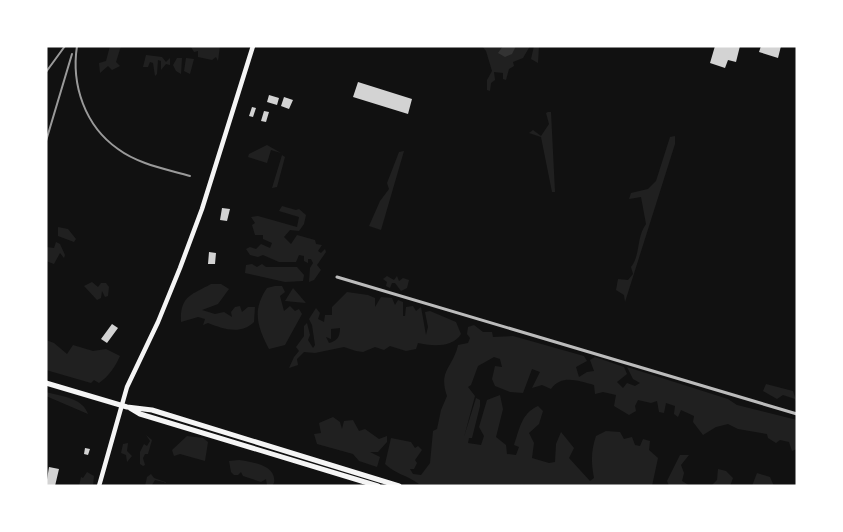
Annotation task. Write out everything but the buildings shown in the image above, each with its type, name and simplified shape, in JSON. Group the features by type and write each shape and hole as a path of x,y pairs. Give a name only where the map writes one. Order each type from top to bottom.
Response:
{"main road":[{"path":"99,486 121,405 180,268 202,209 253,46"},
{"path":"46,383 121,405 140,414 378,486"},
{"path":"127,407 152,410 399,486"}],"street":[{"path":"337,277 797,414"}],"shaded area":[{"path":"110,46 121,46 116,62 120,66 112,70 108,66 100,73 99,63 106,61"},
{"path":"220,46 218,61 216,57 212,60 198,57 198,51 194,52 191,47"},
{"path":"482,46 503,46 502,48 530,46 523,58 513,62 514,66 509,69 506,80 503,79 503,73 494,72 495,80 491,83 490,91 487,90 487,80 492,71 486,51"},
{"path":"503,46 516,46 512,54 505,57 498,53"},
{"path":"534,46 539,46 538,63 531,59"},
{"path":"146,55 162,57 166,62 170,58 170,65 166,64 161,70 161,61 158,60 157,74 155,76 153,63 150,62 148,67 143,67"},
{"path":"177,58 182,58 181,74 176,71 173,65"},
{"path":"186,58 194,59 190,74 184,71"},
{"path":"551,112 555,192 552,192 541,137 529,133 533,130 541,136 549,124 546,113"},
{"path":"675,136 675,144 625,302 624,295 616,290 618,279 628,280 633,274 631,267 646,224 641,197 629,199 631,193 648,189 656,181 670,137"},
{"path":"267,145 281,153 271,150 267,163 248,157 249,154"},
{"path":"404,151 381,230 369,226 380,201 389,189 387,183 399,152"},
{"path":"282,155 285,157 277,187 272,188"},
{"path":"282,206 296,210 299,209 306,215 304,224 299,231 290,230 284,237 291,244 297,235 315,240 316,244 322,245 318,251 321,253 325,249 326,252 317,265 321,270 314,280 309,282 310,268 313,263 311,259 308,259 308,263 304,261 304,256 299,255 296,262 279,262 263,255 258,257 250,255 246,249 250,247 256,249 261,244 270,248 272,243 263,239 263,235 255,235 252,225 255,223 251,217 258,216 297,227 299,217 279,211"},
{"path":"58,227 68,229 76,239 74,242 58,236"},
{"path":"56,242 60,244 65,255 64,258 60,253 54,264 46,261 46,247 54,248"},
{"path":"252,264 257,267 262,264 266,267 297,267 304,275 303,281 285,282 245,273 246,265"},
{"path":"387,276 394,280 397,276 399,281 403,278 409,280 407,288 401,291 395,283 392,283 390,288 386,286 387,282 383,279"},
{"path":"92,282 98,287 101,283 106,283 109,287 108,296 105,297 102,291 101,298 97,300 84,286"},
{"path":"211,284 221,284 229,289 218,304 202,310 215,314 224,312 232,317 231,312 235,307 240,306 242,312 248,307 255,307 254,322 238,330 232,330 208,323 203,325 205,319 198,317 181,322 182,307 188,297"},
{"path":"282,286 285,292 280,296 284,311 290,306 295,311 299,309 302,314 285,345 269,349 259,325 258,311 262,296 267,288"},
{"path":"293,288 306,303 285,301"},
{"path":"347,292 375,298 375,307 381,297 392,298 395,305 398,300 403,302 403,316 405,316 406,307 413,306 416,311 421,307 426,335 428,327 425,312 430,311 456,322 461,334 453,342 447,344 429,345 418,343 416,349 406,351 390,346 384,350 375,347 363,352 344,347 315,353 304,352 297,359 298,365 289,368 299,351 296,347 304,336 304,326 307,323 310,335 308,340 313,348 315,345 312,325 309,319 316,308 320,313 318,319 324,322 325,315 332,315 332,307","holes":["340,328 338,338 329,343 326,337 331,339 331,329"]},
{"path":"474,325 483,332 492,332 493,337 513,336 584,356 587,361 576,367 579,377 587,372 594,371 590,360 595,357 624,367 627,374 617,382 623,388 627,383 635,386 640,383 633,379 627,367 728,399 737,405 797,420 797,449 792,451 789,442 780,440 776,443 768,438 767,434 738,429 728,424 716,427 703,435 693,422 694,416 681,410 678,417 674,414 675,406 666,403 664,413 659,412 657,401 651,403 638,400 635,406 636,411 629,415 614,406 616,395 603,392 595,394 594,385 582,382 565,380 555,384 551,389 542,385 532,388 540,372 532,369 523,393 510,392 495,386 492,379 495,366 502,367 500,359 494,357 478,366 471,385 468,387 475,396 464,437 476,398 480,400 480,406 472,438 469,438 468,443 481,445 484,436 479,427 487,400 500,395 503,409 496,437 506,445 507,454 516,455 519,447 514,445 522,422 532,409 538,406 543,411 539,424 529,433 534,443 532,458 549,463 555,462 556,444 561,432 574,448 569,458 590,481 594,478 592,457 596,436 606,431 620,432 624,439 632,437 635,445 640,446 643,439 650,441 649,450 658,458 652,486 419,484 385,464 391,438 411,442 415,448 418,446 422,450 415,460 417,463 414,469 410,469 413,474 421,475 430,463 433,431 437,429 441,410 447,396 444,380 447,369 456,353 458,345 468,343 470,338 467,334 468,327"},
{"path":"46,340 54,343 67,354 73,345 93,351 106,349 120,356 114,368 106,377 99,383 94,380 91,383 46,370"},
{"path":"766,384 793,391 797,403 795,399 783,395 777,399 763,391"},
{"path":"46,392 65,396 76,401 81,404 88,414 46,396"},
{"path":"333,417 340,422 342,429 344,421 353,420 359,431 365,429 379,439 387,436 387,442 378,452 370,452 380,457 377,467 359,461 353,454 317,444 314,434 321,433 319,423"},
{"path":"146,435 152,440 148,454 145,454 143,458 145,465 143,466 140,464 140,452 144,444 147,446 150,441"},
{"path":"187,436 203,438 208,442 205,461 180,454 174,456 172,450"},
{"path":"128,443 127,451 132,456 127,462 126,455 121,453 123,444"},
{"path":"680,455 689,455 681,465 684,473 682,481 690,486 669,486 667,481"},
{"path":"239,460 257,463 268,468 274,477 272,486 267,485 266,479 261,482 243,476 241,472 238,475 234,475 231,472 229,461"},
{"path":"718,469 726,471 733,478 730,486 711,486 717,480"},
{"path":"87,472 94,476 93,486 79,486 81,477 83,478"},
{"path":"757,473 770,477 774,486 752,486"},
{"path":"151,474 154,478 168,483 155,480 152,485 145,486 147,477"}],"railway":[{"path":"46,72 65,46"},
{"path":"77,46 76,75 79,90 83,104 97,129 118,149 134,159 190,176"},
{"path":"46,141 72,54"}]}
